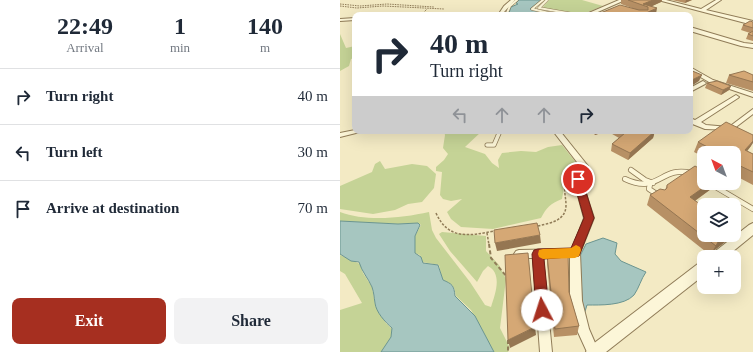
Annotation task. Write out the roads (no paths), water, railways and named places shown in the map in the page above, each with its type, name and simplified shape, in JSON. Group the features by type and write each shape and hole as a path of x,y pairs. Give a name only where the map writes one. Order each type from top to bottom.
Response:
{"street":[{"path":"502,12 504,7 513,0"},
{"path":"594,12 623,0"},
{"path":"660,0 753,22"},
{"path":"702,10 719,0"},
{"path":"611,5 617,7"},
{"path":"340,20 352,19"},
{"path":"693,30 743,45 753,46"},
{"path":"693,72 710,81 753,95"},
{"path":"693,88 703,83"},
{"path":"693,121 736,97"},
{"path":"693,121 706,126 730,129 753,111"},
{"path":"340,135 352,132"},
{"path":"558,134 584,166 584,168 577,172 589,218 575,253 576,301 583,330 594,352 697,272"},
{"path":"726,250 753,228"},
{"path":"518,254 575,253"},
{"path":"538,254 546,352"}],"lane":[{"path":"507,12 510,6 519,0"},
{"path":"543,0 532,9 544,12"},
{"path":"547,0 539,8 562,12"},
{"path":"486,145 494,145 499,134"},
{"path":"631,170 652,184"},
{"path":"625,179 641,186 652,184 676,171 683,170 694,174"},
{"path":"652,184 649,188 660,197"},
{"path":"721,190 753,209"}],"water":[{"path":"519,0 541,0 530,9 542,12 509,12 511,7 518,4 516,3"},
{"path":"340,221 398,224 418,223 420,225 415,236 415,253 421,257 423,263 438,265 443,280 452,285 455,296 475,316 494,352 381,352 391,337 392,328 377,310 372,287 359,262 351,261 340,254"},
{"path":"603,238 617,243 615,254 621,261 646,272 636,292 630,299 612,304 587,305 583,318 580,256 586,244"}]}
